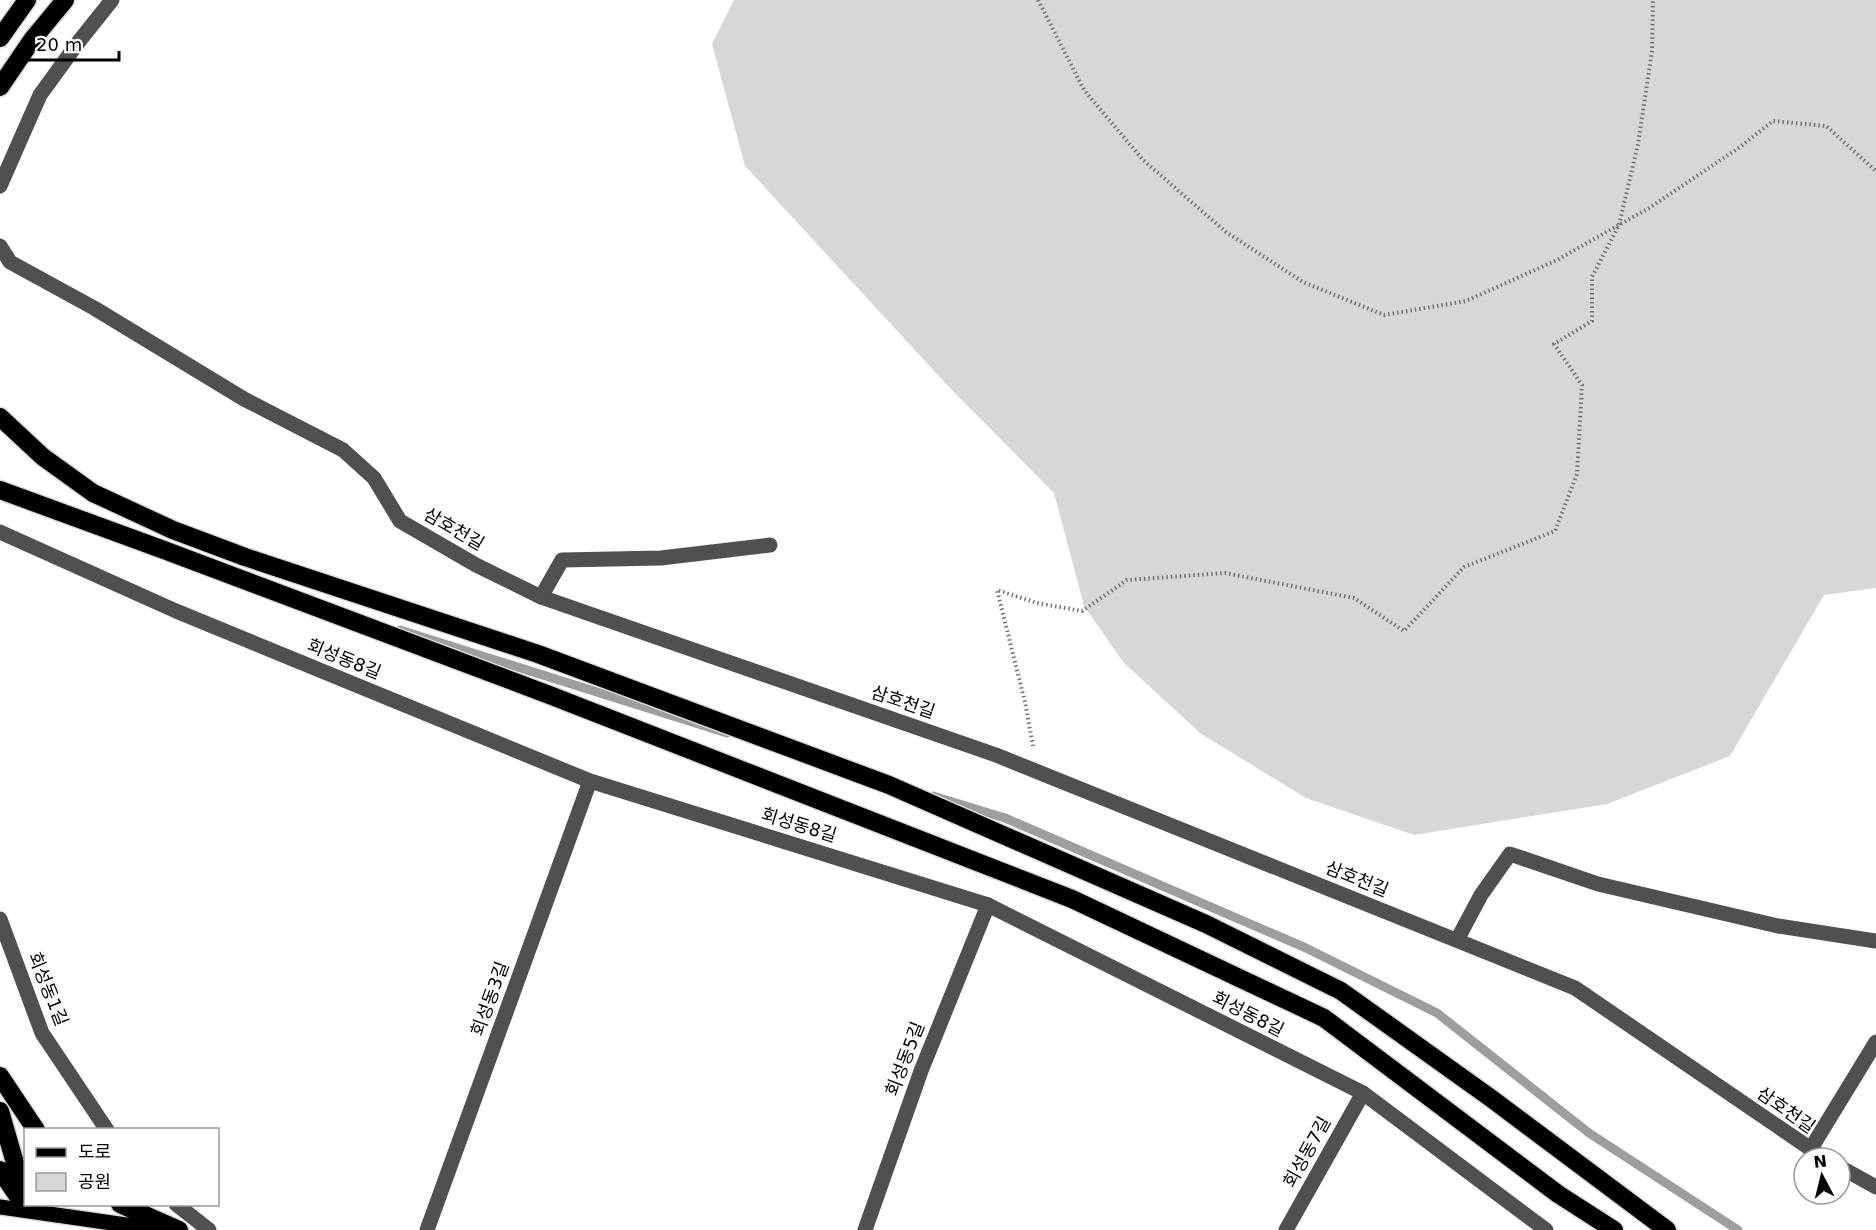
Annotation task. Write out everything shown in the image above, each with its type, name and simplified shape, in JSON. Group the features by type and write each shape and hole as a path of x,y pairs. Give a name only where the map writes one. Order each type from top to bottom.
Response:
{"highway":[{"path":"0,38 27,0"},
{"path":"0,87 32,40 65,0"},
{"path":"0,417 43,457 93,493 173,530 245,557 538,654 889,785 1206,924 1341,991 1492,1099 1667,1230"},
{"path":"0,490 552,696 1072,899 1324,1018 1558,1194 1614,1230"},
{"path":"0,1076 35,1128"},
{"path":"0,1111 24,1195"},
{"path":"0,1170 24,1201"},
{"path":"125,1206 179,1230"}],"main road":[{"path":"0,1207 24,1205"},
{"path":"32,1206 161,1230"}],"street":[{"path":"0,186 40,95 112,0"},
{"name":"삼호천길","path":"0,246 10,262 94,308 244,399 344,450 374,477 400,521 476,565 541,597 996,755 1575,988 1804,1146"},
{"name":"회성동8길","path":"0,532 176,611 590,781 988,905 1363,1093 1546,1230"},
{"path":"541,597 562,560 661,558 770,545"},
{"name":"회성동3길","path":"427,1230 590,781"},
{"path":"1457,940 1481,895 1509,854 1609,886 1778,926 1876,941"},
{"name":"회성동5길","path":"865,1230 921,1071 988,905"},
{"name":"회성동1길","path":"0,919 42,1033 106,1128"},
{"path":"1813,1146 1872,1058 1876,1042"},
{"name":"회성동7길","path":"1286,1230 1363,1093"},
{"path":"1852,1174 1876,1188"},
{"path":"179,1206 210,1230"}],"path":[{"path":"1038,0 1084,90 1143,160 1226,232 1303,282 1384,315 1466,302 1557,260 1649,208 1740,147 1773,121 1826,126 1876,171"},
{"path":"1037,771 1025,702 997,590 1037,603 1082,611 1126,580 1225,573 1354,598 1404,631 1464,567 1556,531 1577,474 1582,385 1554,344 1592,321 1592,277 1619,225 1640,133 1652,51 1653,0"}],"green space":[{"path":"734,0 1876,0 1876,588 1824,595 1730,756 1607,804 1414,835 1306,798 1200,733 1124,663 1084,606 1054,493 948,386 745,166 712,44"}],"waterway":[{"path":"400,630 727,733"},
{"path":"933,796 1005,818 1306,948 1437,1013 1589,1133 1738,1230"}]}
